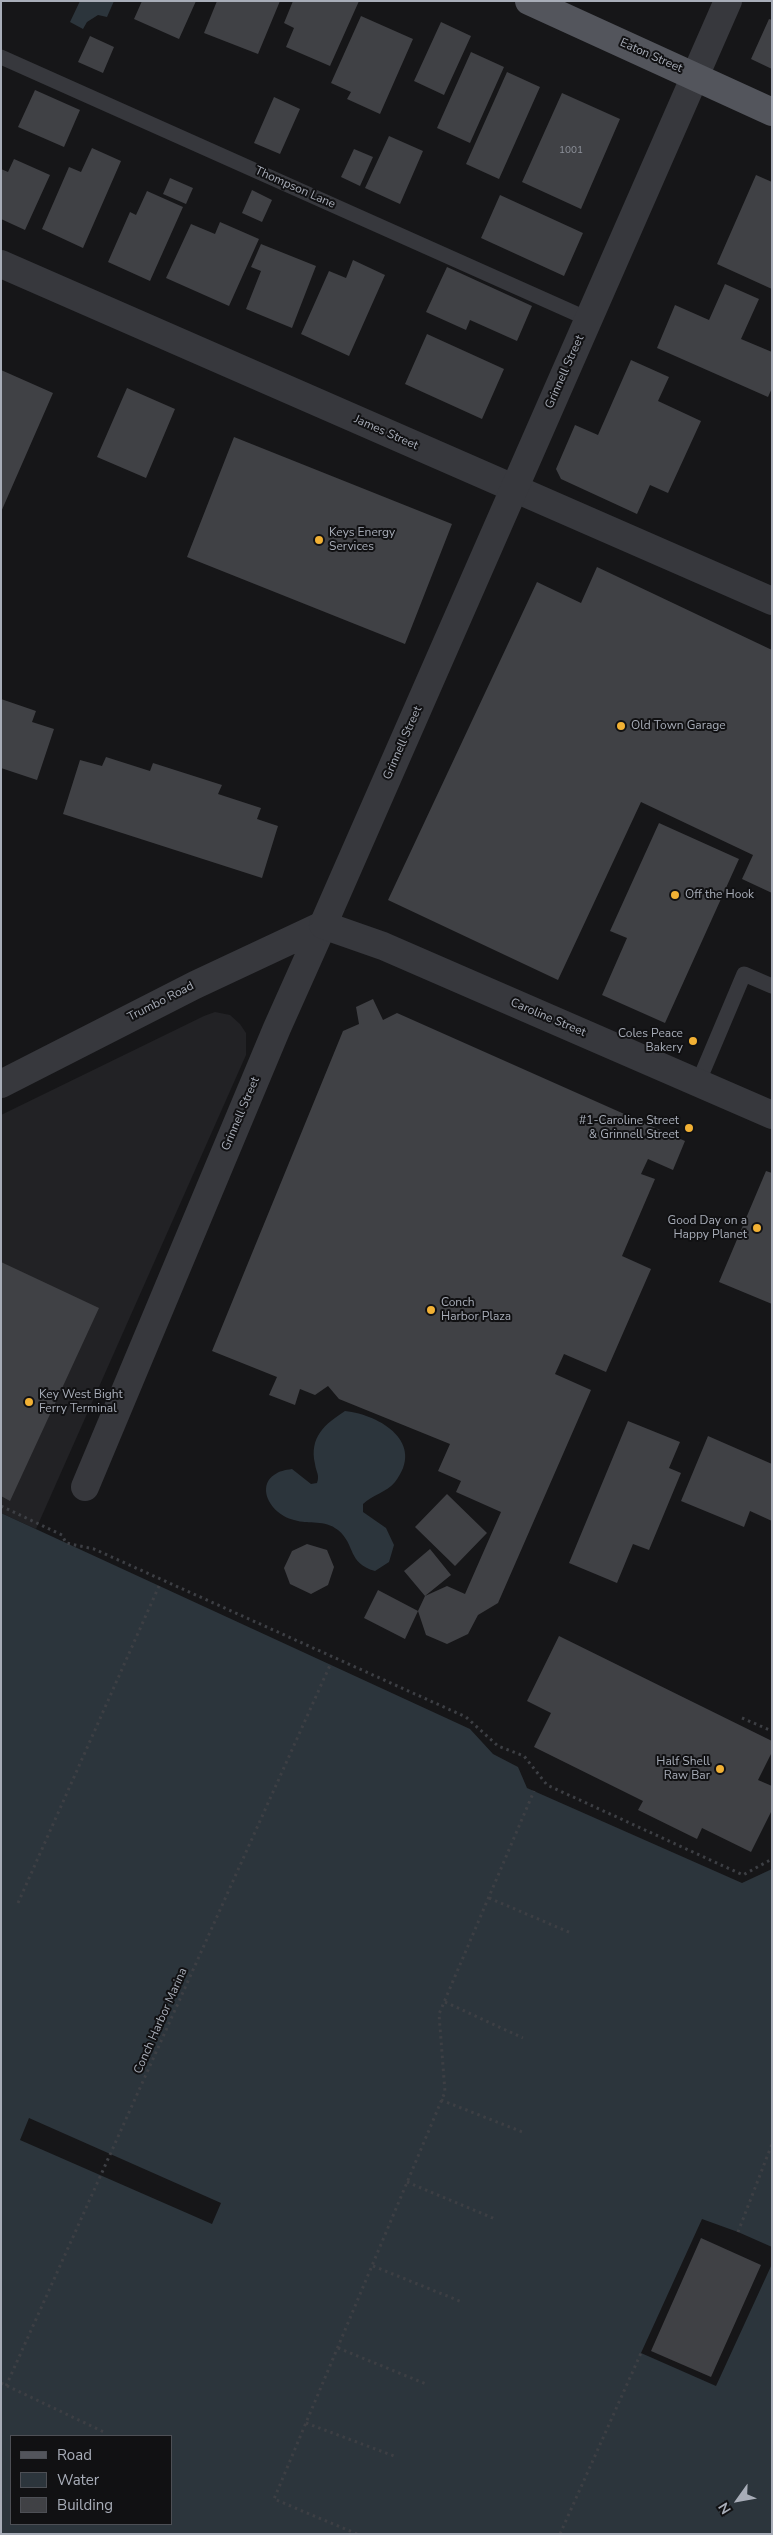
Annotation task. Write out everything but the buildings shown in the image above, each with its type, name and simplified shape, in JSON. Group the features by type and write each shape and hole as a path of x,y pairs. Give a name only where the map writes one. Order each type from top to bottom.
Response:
{"main road":[{"name":"Eaton Street","path":"529,1 772,112"}],"street":[{"name":"Grinnell Street","path":"85,1487 277,1028 728,1"},
{"name":"James Street","path":"1,264 772,601"},
{"name":"Caroline Street","path":"323,925 383,946 772,1115"},
{"name":"Trumbo Road","path":"1,1084 195,985 323,925"}],"lane":[{"name":"Thompson Lane","path":"1,57 588,319"},
{"path":"698,1083 744,974 772,986"}],"path":[{"path":"1,1506 62,1535 66,1544 94,1549 466,1717 498,1746 524,1756 547,1785 743,1875 772,1859"},
{"path":"18,1903 159,1586"},
{"name":"Conch Harbor Marina","path":"6,2386 330,1663"},
{"path":"742,1718 772,1731"},
{"path":"356,2534 274,2499 445,2092 439,2014 534,1791"},
{"path":"489,1898 571,1933"},
{"path":"445,2002 523,2038"},
{"path":"441,2100 525,2133"},
{"path":"738,2232 772,2144"},
{"path":"407,2182 495,2219"},
{"path":"372,2266 462,2302"},
{"path":"338,2348 426,2384"},
{"path":"560,2534 641,2353"},
{"path":"1,2384 106,2433"},
{"path":"306,2423 394,2456"}],"shaded area":[{"path":"215,1012 230,1015 240,1024 246,1033 246,1055 36,1529 1,1513 1,1115"}],"water":[{"path":"80,1 114,1 107,17 98,15 87,22 83,29 70,22"},
{"path":"345,1411 372,1418 385,1425 395,1433 402,1443 405,1455 403,1468 395,1482 363,1504 363,1512 386,1528 394,1545 389,1562 375,1571 366,1568 360,1563 344,1536 338,1530 327,1524 300,1521 284,1516 272,1506 266,1491 267,1484 272,1477 282,1471 292,1469 311,1484 317,1483 318,1476 315,1467 314,1446 325,1426"},
{"path":"1,1513 470,1729 493,1754 518,1767 527,1788 742,1883 772,1869 772,2534 1,2534"}],"pier":[{"path":"29,2118 221,2203 212,2224 20,2140"},
{"path":"702,2219 772,2247 772,2264 716,2386 641,2353"}],"place":[{"name":"Keys Energy Services","path":"319,540"},
{"name":"Old Town Garage","path":"621,726"},
{"name":"Off the Hook","path":"675,895"},
{"name":"Coles Peace Bakery","path":"693,1041"},
{"name":"#1-Caroline Street & Grinnell Street","path":"689,1128"},
{"name":"Good Day on a Happy Planet","path":"757,1228"},
{"name":"Conch Harbor Plaza","path":"431,1310"},
{"name":"Key West Bight Ferry Terminal","path":"29,1402"},
{"name":"Half Shell Raw Bar","path":"720,1769"}]}
